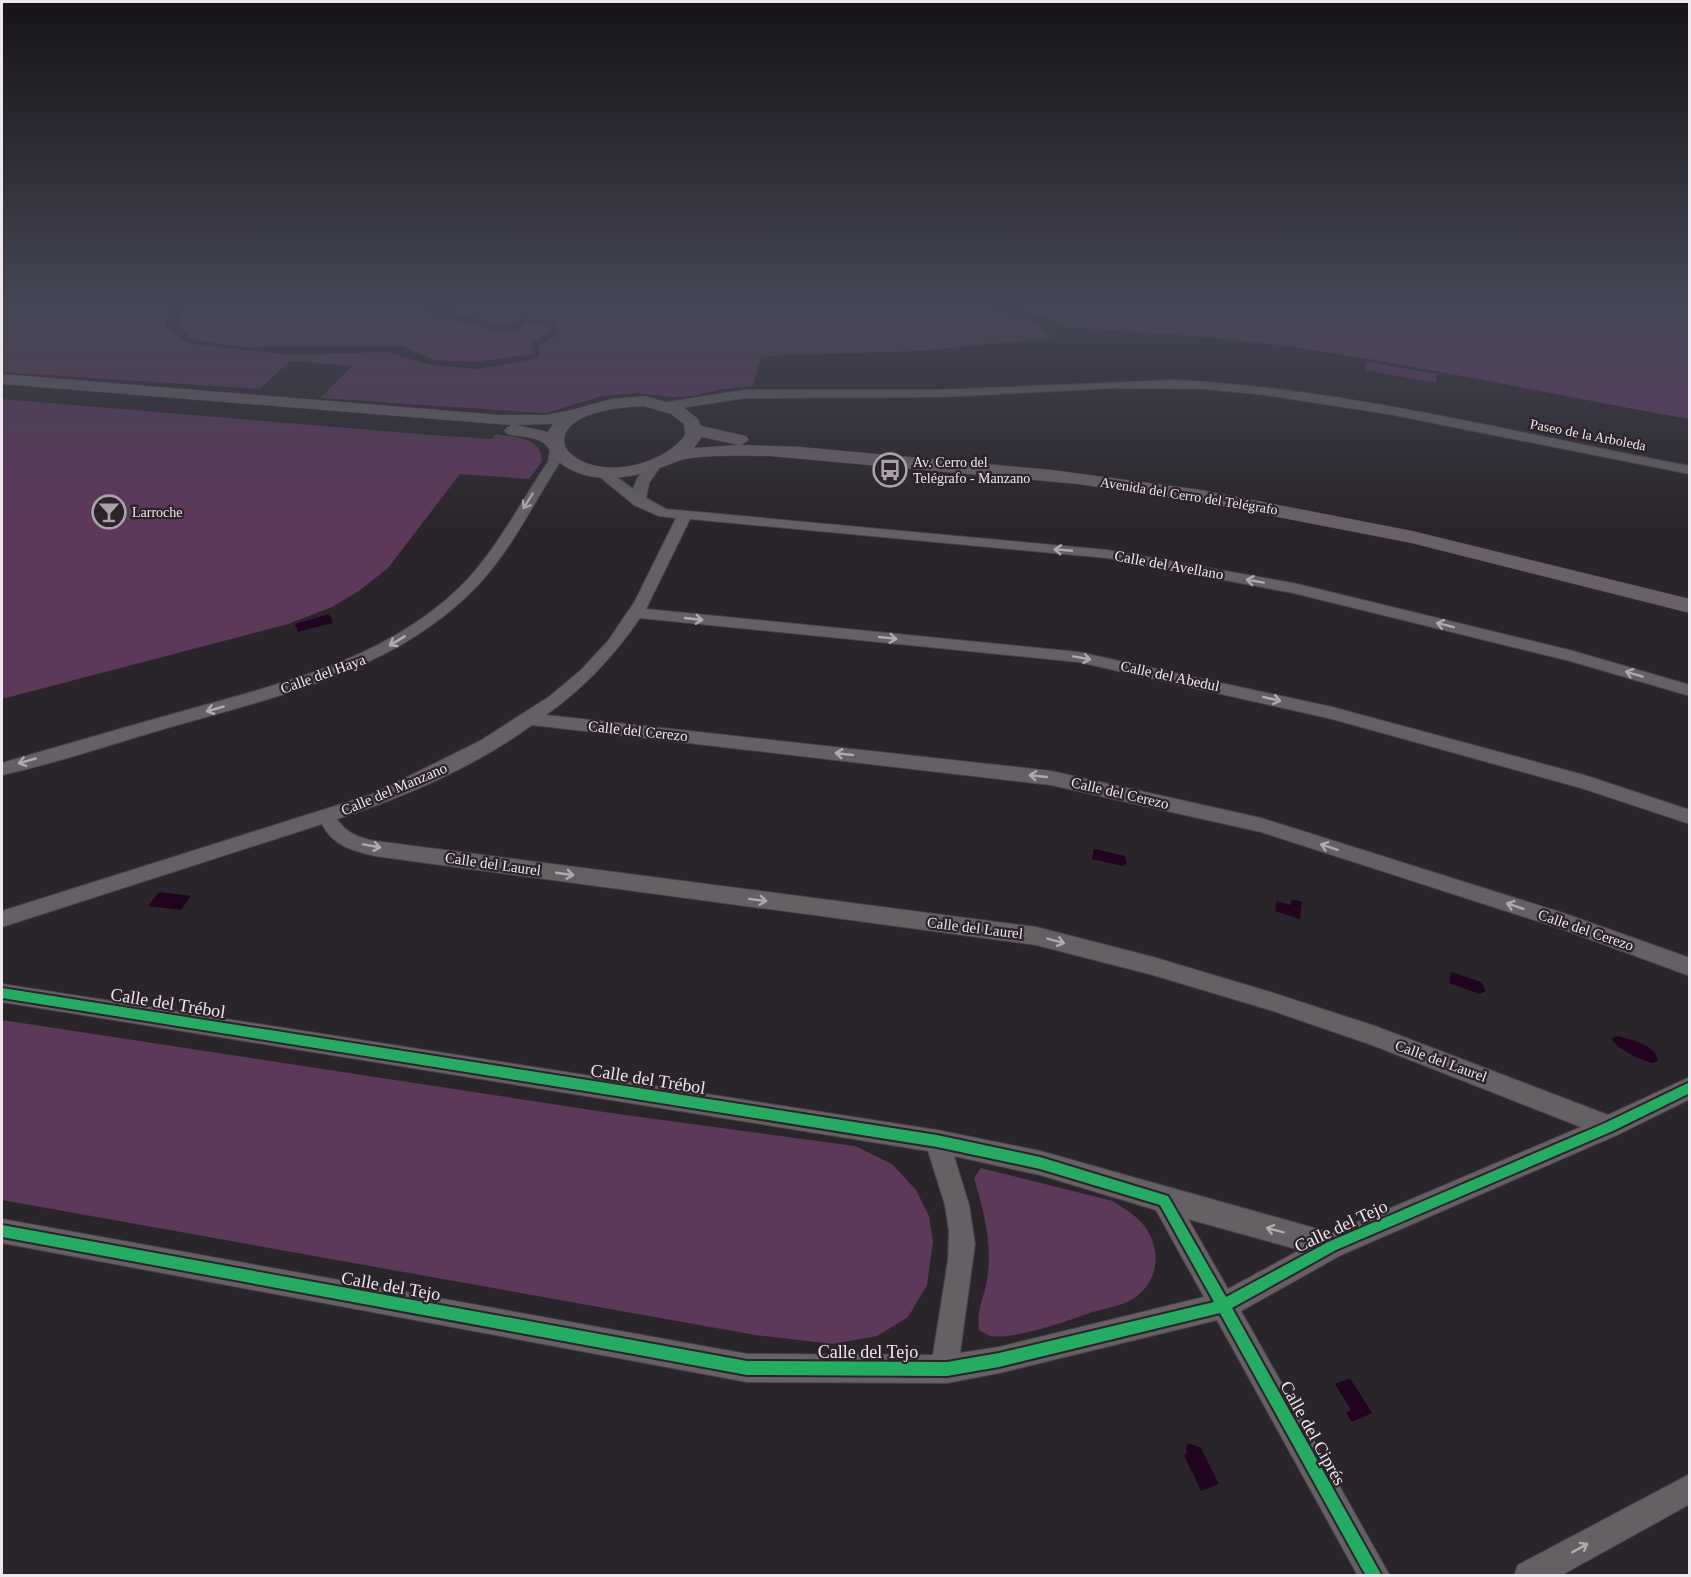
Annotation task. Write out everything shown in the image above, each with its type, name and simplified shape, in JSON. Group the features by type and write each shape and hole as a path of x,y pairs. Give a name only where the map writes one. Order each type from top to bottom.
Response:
{"street":[{"path":"2,379 499,420 537,420 575,415"},
{"name":"Paseo de la Arboleda","path":"668,406 728,396 966,393 1099,385 1204,385 1291,395 1413,414 1590,452 1689,470"},
{"path":"2,387 494,428 541,435 555,446"},
{"name":"Paseo de la Arboleda","path":"692,424 701,407 728,396"},
{"path":"555,446 556,432 564,423 575,415 596,406 645,401 668,406"},
{"name":"Avenida del Cerro del Telégrafo","path":"668,406 692,424 724,438 1028,465 1163,480 1458,537 1689,594"},
{"path":"680,455 695,436 692,424"},
{"name":"Avenida del Cerro del Telégrafo","path":"555,446 566,461 584,469 601,472 618,473 654,467 680,455 717,451 750,451 1059,476 1130,485 1300,515 1456,548 1689,606"},
{"name":"Calle del Haya","path":"2,769 301,684 352,666 398,642 432,619 464,592 487,566 554,462 555,446"},
{"path":"639,502 640,486 645,476 654,467"},
{"name":"Calle del Avellano","path":"601,472 617,481 639,502 664,513 1107,554 1305,591 1573,656 1689,691"},
{"name":"Calle del Manzano","path":"2,920 379,799 432,776 481,749 529,718 591,667 621,634 635,614 685,515"},
{"name":"Calle del Abedul","path":"635,614 1078,657 1332,713 1584,782 1689,817"},
{"name":"Calle del Cerezo","path":"529,718 1051,778 1261,825 1566,922 1689,967"},
{"name":"Calle del Laurel","path":"327,817 331,828 348,842 412,853 1036,936 1153,966 1291,1008 1437,1059 1609,1127"},
{"name":"Calle del Trébol","path":"2,993 938,1141 1040,1163 1332,1246"},
{"name":"Calle del Tejo","path":"2,1231 747,1368 947,1369 999,1360 1223,1306 1332,1246 1609,1127 1689,1087"},
{"path":"938,1141 959,1208 962,1243 958,1286 945,1347 947,1369"},
{"path":"1164,1200 1223,1306"},
{"name":"Calle del Ciprés","path":"1223,1306 1375,1575"},
{"path":"1529,1575 1689,1488"}],"shaded area":[{"path":"72,377 273,377 260,389"},
{"path":"341,377 756,377 753,386 721,389 693,396 672,397 638,393 602,396 546,413 320,398"},
{"path":"1402,377 1437,377 1436,383"},
{"path":"1463,377 1689,377 1689,419"},
{"path":"2,399 431,435 492,439 496,434 532,443 541,453 542,461 529,479 460,474 388,568 359,591 332,607 288,624 2,699"},
{"path":"329,614 333,623 298,632 295,624"},
{"path":"1094,849 1125,856 1127,863 1123,866 1092,859"},
{"path":"159,892 191,896 181,910 148,906"},
{"path":"1292,899 1302,902 1300,919 1275,911 1277,901 1290,905"},
{"path":"1451,972 1481,982 1486,991 1480,994 1449,983"},
{"path":"2,1020 611,1113 855,1146 892,1164 916,1190 929,1216 933,1242 927,1285 908,1317 877,1336 833,1344 755,1335 2,1200"},
{"path":"1619,1036 1648,1047 1658,1060 1654,1063 1649,1062 1625,1051 1612,1040 1613,1037"},
{"path":"981,1168 1113,1201 1128,1211 1142,1223 1153,1244 1155,1266 1147,1286 1129,1301 1036,1330 1000,1337 990,1336 979,1330 979,1316 989,1267 984,1216 974,1178"},
{"path":"1350,1378 1372,1413 1352,1422 1346,1413 1351,1410 1335,1384"},
{"path":"1188,1443 1201,1448 1219,1484 1201,1491 1184,1455 1187,1453"}],"cycle path":[{"path":"2,993 937,1141 1040,1163 1164,1200 1375,1576"},
{"path":"2,1231 747,1368 947,1369 999,1360 1223,1306 1332,1246 1609,1127 1690,1087"}],"place":[{"name":"Av. Cerro del Telégrafo - Manzano","path":"890,470"},
{"name":"Larroche","path":"109,512"}]}
